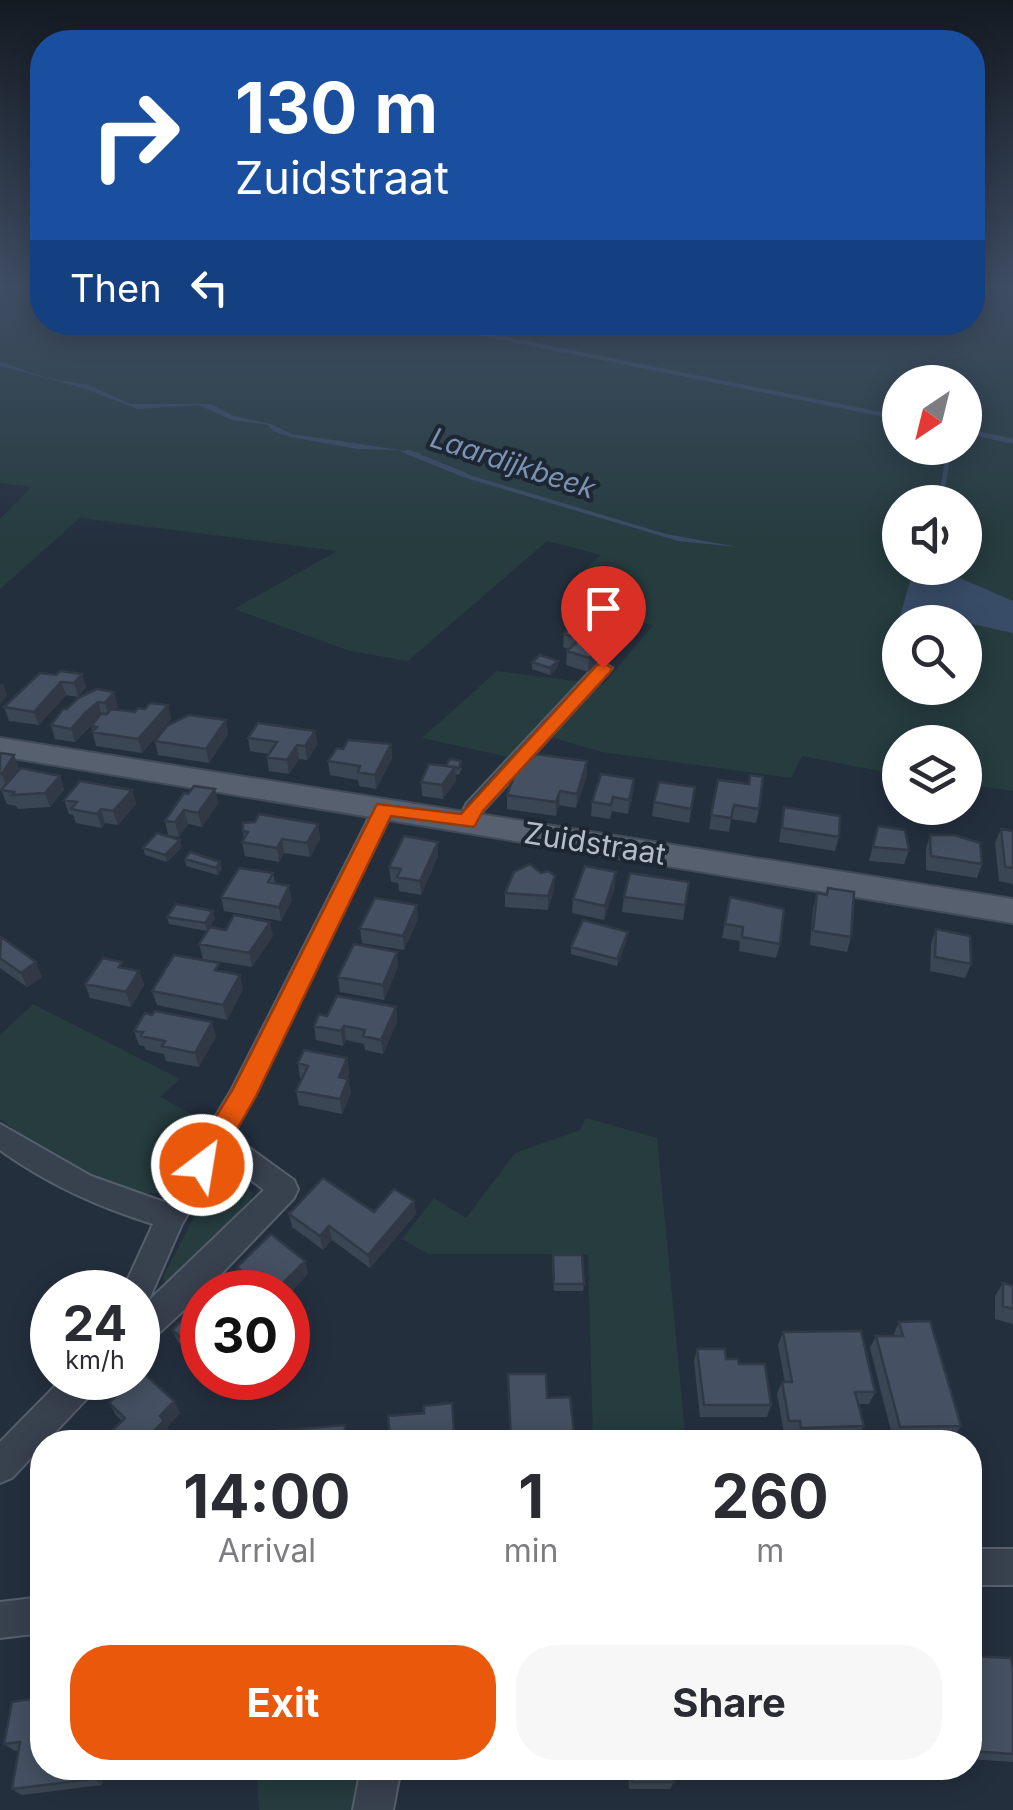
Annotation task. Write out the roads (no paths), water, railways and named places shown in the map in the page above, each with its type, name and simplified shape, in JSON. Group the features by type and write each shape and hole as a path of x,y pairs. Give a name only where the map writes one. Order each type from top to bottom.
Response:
{"main road":[{"name":"Zuidstraat","path":"0,748 1013,911"}],"street":[{"path":"467,822 474,808 603,668"},
{"path":"147,1270 172,1216 242,1096 384,808"},
{"path":"0,1135 63,1179 99,1196 172,1216"},
{"path":"160,1311 196,1280 284,1189 217,1139"},
{"path":"35,1430 64,1400"},
{"path":"0,1466 30,1435"},
{"path":"982,1566 1013,1567"},
{"path":"0,1620 30,1616"},
{"path":"373,1810 379,1780"}],"water":[{"path":"24,372 88,385 131,404 211,404 234,416 271,424 292,434 421,453 415,457 398,450 357,449 291,437 273,431 268,425 232,420 199,405 138,409 83,388"},
{"path":"456,471 666,534 738,547 678,541 473,480 455,474"},
{"path":"909,585 976,585 1013,601 1013,633 982,626 982,605 903,605"}],"waterway":[{"path":"673,372 882,414"},
{"path":"982,435 1013,441"},
{"name":"Laardijkbeek","path":"408,452 465,475"},
{"name":"Laardijkbeek","path":"943,485 947,465"}]}
